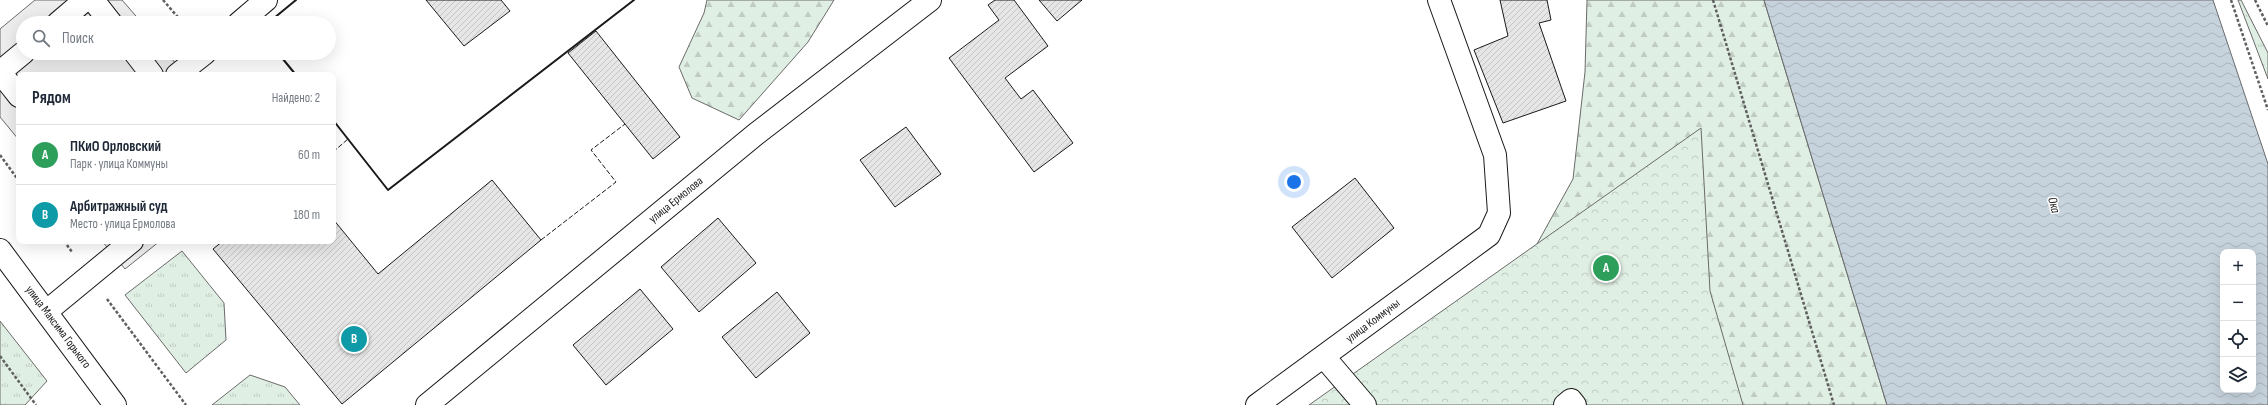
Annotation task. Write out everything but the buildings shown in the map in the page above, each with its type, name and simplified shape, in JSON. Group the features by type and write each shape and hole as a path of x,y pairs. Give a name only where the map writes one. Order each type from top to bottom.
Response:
{"street":[{"path":"66,16 85,0"},
{"path":"92,0 105,16"},
{"path":"247,16 266,0"},
{"name":"улица Ермолова","path":"426,405 756,134 930,0"},
{"name":"улица Коммуны","path":"1257,405 1489,235 1499,213 1495,155 1439,0"},
{"path":"16,59 0,72 16,92"},
{"path":"140,60 150,72"},
{"path":"181,72 195,60"},
{"path":"46,311 127,244"},
{"name":"улица Максима Горького","path":"0,250 116,405"},
{"path":"1324,357 1365,405"},
{"path":"1565,405 1571,400 1575,405"}],"path":[{"path":"163,0 177,16"},
{"path":"1713,0 1834,405"},
{"path":"2231,0 2268,110"},
{"path":"2255,0 2268,26"},
{"path":"0,155 16,177"},
{"path":"66,244 186,405"},
{"path":"0,356 36,405"}],"green space":[{"path":"707,0 834,0 808,42 739,120 692,98 679,67 704,13"},
{"path":"1587,0 1764,0 1887,405 1601,405 1537,244 1573,179 1585,72"},
{"path":"2238,0 2241,0 2268,53 2268,79"},
{"path":"1701,128 1710,291 1743,405 1309,405"},
{"path":"182,251 224,303 226,340 186,373 125,295"},
{"path":"0,321 47,381 25,405 0,405"},
{"path":"250,375 285,387 300,405 212,405"}],"shaded area":[{"path":"35,0 122,0 136,16 16,16 16,60 173,60 183,72 16,72 16,136 0,117 0,29"},
{"path":"104,244 156,244 125,269"}],"water":[{"name":"Ока","path":"1764,0 2213,0 2268,164 2268,405 1887,405"}],"fence":[{"path":"541,240 616,182 591,150 625,124"},
{"path":"336,149 348,139"}],"wall":[{"path":"277,16 296,0"},
{"path":"336,124 388,190 634,0"},
{"path":"284,60 294,72"}],"place":[{"name":"ПКиО Орловский","path":"1606,268"},
{"name":"Арбитражный суд","path":"354,339"}]}
